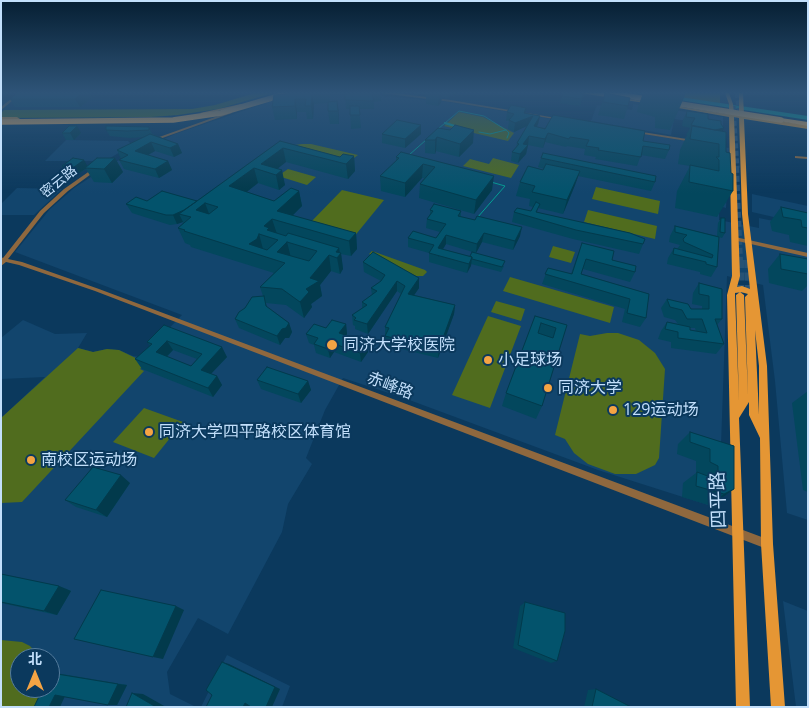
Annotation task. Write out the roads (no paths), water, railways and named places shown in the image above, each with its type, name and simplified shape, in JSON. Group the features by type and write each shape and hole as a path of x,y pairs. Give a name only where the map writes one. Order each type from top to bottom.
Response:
{"main road":[{"name":"四平路","path":"732,126 736,276 744,295 763,366 767,544 778,707"},
{"name":"四平路","path":"742,126 744,197 749,242 736,415 743,707"}],"street":[{"path":"177,130 181,126"},
{"path":"144,144 189,126"},
{"path":"632,131 698,142"},
{"path":"724,146 733,147"},
{"path":"797,157 808,158"},
{"name":"密云路","path":"2,261 47,207 74,185 102,166"},
{"path":"736,238 808,254"},
{"name":"赤峰路","path":"2,261 20,263 97,290 767,544"}],"waterway":[{"path":"438,129 441,126"},
{"path":"500,126 506,130"},
{"path":"479,132 490,134 506,130"},
{"path":"506,130 509,133 507,138"},
{"path":"409,155 426,140"},
{"path":"477,218 505,186 491,182"}],"tunnel":[{"path":"734,126 737,168"},
{"path":"736,167 740,261"},
{"path":"748,260 749,297"},
{"path":"740,261 740,295"}],"place":[{"name":"同济大学校医院","path":"332,345"},
{"name":"小足球场","path":"488,360"},
{"name":"同济大学","path":"548,388"},
{"name":"129运动场","path":"613,410"},
{"name":"同济大学四平路校区体育馆","path":"149,432"},
{"name":"南校区运动场","path":"31,460"}]}
